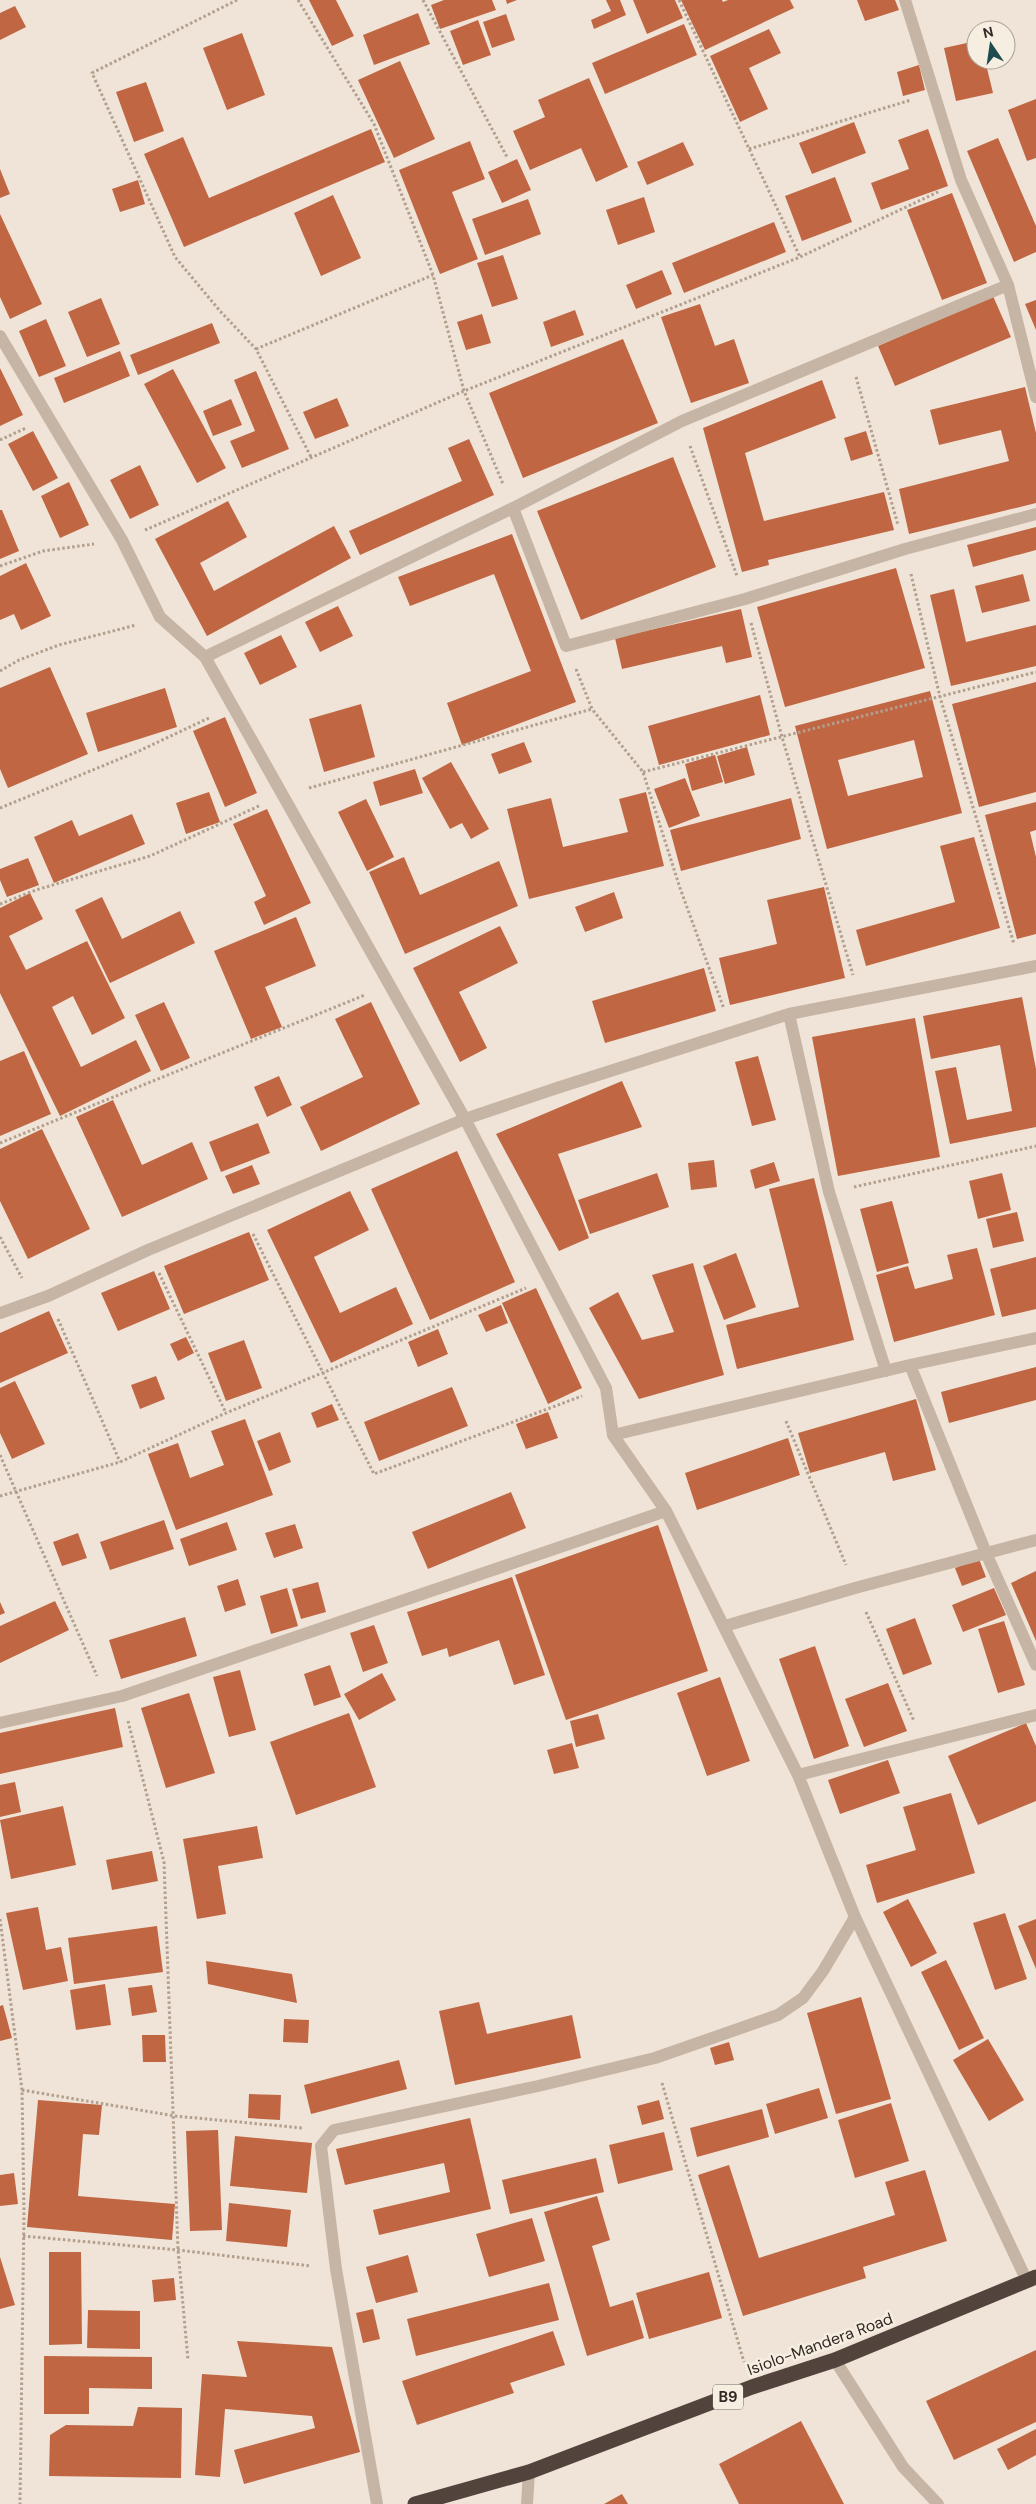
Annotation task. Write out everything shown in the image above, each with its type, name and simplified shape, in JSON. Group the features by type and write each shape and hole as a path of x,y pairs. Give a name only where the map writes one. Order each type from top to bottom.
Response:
{"highway":[{"name":"Isiolo-Mandera Road","path":"415,2504 529,2472 752,2387 835,2360 1032,2279"}],"street":[{"path":"905,0 962,180 1008,285 1036,397"},
{"path":"205,657 513,508 682,421 849,353 1008,285"},
{"path":"0,336 122,540 160,618 205,657 465,1120 606,1388 613,1436 666,1511 798,1775 855,1918 1032,2279"},
{"path":"513,508 566,646 745,599 904,549 1036,514"},
{"path":"0,1313 48,1296 148,1250 465,1120 789,1014 861,1002 1036,966"},
{"path":"789,1014 829,1192 886,1371"},
{"path":"613,1436 910,1365 1036,1338"},
{"path":"910,1365 986,1553 1036,1666"},
{"path":"0,1723 106,1698 122,1696 666,1511"},
{"path":"725,1626 856,1588 1036,1540"},
{"path":"798,1775 1036,1715"},
{"path":"377,2504 336,2269 321,2146 334,2130 538,2086 655,2058 778,2015 803,1998 823,1971 855,1918"},
{"path":"835,2360 903,2467 938,2504"},
{"path":"527,2504 529,2472"}],"path":[{"path":"237,0 92,73 174,257 220,311 256,349 311,457"},
{"path":"298,0 374,124 433,275 464,391 513,508"},
{"path":"423,0 507,157"},
{"path":"678,0 800,256"},
{"path":"749,149 934,94"},
{"path":"0,566 43,551 122,540 464,391 800,256 962,180"},
{"path":"256,349 433,275"},
{"path":"849,353 904,549 940,697 1021,968"},
{"path":"682,421 745,599 782,737 861,1002"},
{"path":"0,671 19,660 52,647 160,618"},
{"path":"566,646 592,709 643,772 680,888 732,1032"},
{"path":"643,772 1036,672"},
{"path":"0,808 139,751 232,708"},
{"path":"0,904 36,890 150,856 284,795 592,709"},
{"path":"0,1143 389,985"},
{"path":"829,1192 1036,1146"},
{"path":"242,1212 374,1474 606,1388"},
{"path":"0,1237 34,1301"},
{"path":"148,1250 226,1413"},
{"path":"0,1496 120,1462 226,1413 549,1279"},
{"path":"48,1296 120,1462"},
{"path":"0,1456 106,1698"},
{"path":"122,1696 164,1862 175,2116 178,2250 188,2360"},
{"path":"0,1919 22,2090 24,2236 20,2504"},
{"path":"655,2058 752,2387"},
{"path":"22,2090 175,2116 334,2130"},
{"path":"24,2236 178,2250 336,2269"}],"building":[{"path":"309,0 336,0 354,36 332,46"},
{"path":"444,0 492,0 496,10 440,29 431,5"},
{"path":"506,0 517,0 507,4"},
{"path":"606,0 620,0 626,15 594,29 591,20 611,11"},
{"path":"633,0 675,0 683,18 647,34"},
{"path":"681,0 722,0 723,2 728,0 790,0 794,8 705,50"},
{"path":"857,0 895,0 899,10 865,21"},
{"path":"15,6 26,27 0,40 0,13"},
{"path":"418,13 430,44 374,65 363,35"},
{"path":"506,14 515,40 492,48 483,22"},
{"path":"478,20 491,55 463,65 450,31"},
{"path":"684,24 697,55 605,94 592,63"},
{"path":"769,29 781,53 749,68 768,109 740,122 710,56"},
{"path":"242,33 265,95 227,110 203,48"},
{"path":"966,43 966,70 987,70 993,93 956,101 944,48"},
{"path":"400,61 435,139 394,158 358,80"},
{"path":"919,65 925,90 903,96 897,72"},
{"path":"589,78 628,167 596,182 581,148 530,170 513,131 545,117 538,100"},
{"path":"146,82 164,131 134,142 116,92"},
{"path":"1036,99 1036,158 1027,161 1008,110"},
{"path":"854,122 866,153 812,174 799,143"},
{"path":"371,129 385,162 184,247 144,154 183,137 209,198"},
{"path":"928,129 948,186 881,210 871,183 909,169 898,140"},
{"path":"998,138 1036,226 1036,252 1014,262 967,151"},
{"path":"470,141 485,179 452,192 478,259 440,274 399,170"},
{"path":"683,142 694,165 647,185 637,162"},
{"path":"517,159 531,190 502,203 488,172"},
{"path":"0,169 10,194 0,198"},
{"path":"835,177 852,222 802,241 785,196"},
{"path":"138,180 145,204 120,212 112,189"},
{"path":"952,193 987,283 942,300 907,210"},
{"path":"333,195 361,258 321,276 294,213"},
{"path":"644,197 655,232 618,245 606,210"},
{"path":"528,199 541,234 485,255 472,219"},
{"path":"0,214 42,304 10,319 0,297"},
{"path":"774,222 786,252 684,293 672,263"},
{"path":"503,255 518,299 492,307 477,263"},
{"path":"662,270 672,294 636,309 626,285"},
{"path":"993,296 1011,337 895,386 878,346"},
{"path":"101,298 120,344 87,357 68,312"},
{"path":"1036,300 1036,330 1025,304"},
{"path":"700,304 715,346 734,339 749,383 691,403 661,317"},
{"path":"575,310 584,335 551,347 543,322"},
{"path":"482,314 491,343 466,350 457,322"},
{"path":"46,319 66,366 39,377 19,331"},
{"path":"212,323 220,343 138,375 130,355"},
{"path":"623,339 658,423 523,478 489,393"},
{"path":"120,351 130,376 64,403 54,378"},
{"path":"0,368 23,415 0,426"},
{"path":"173,369 226,468 197,483 144,384"},
{"path":"256,371 289,449 242,468 230,441 255,431 234,380"},
{"path":"822,380 836,418 745,453 764,521 884,492 894,530 768,560 769,565 742,572 703,428"},
{"path":"1025,387 1036,433 1036,503 909,534 899,489 1009,461 1001,430 939,445 930,410"},
{"path":"337,398 349,426 315,439 303,412"},
{"path":"231,399 242,425 213,436 203,411"},
{"path":"33,431 58,478 33,491 8,444"},
{"path":"866,431 873,454 851,461 844,438"},
{"path":"469,439 494,495 360,555 349,531 462,481 448,448"},
{"path":"673,457 716,567 581,620 537,511"},
{"path":"140,465 159,505 130,519 110,480"},
{"path":"69,482 89,525 60,538 41,496"},
{"path":"228,501 247,537 200,563 214,591 334,526 351,558 207,636 155,539"},
{"path":"0,510 2,510 19,551 0,559"},
{"path":"1036,527 1036,550 973,567 967,545"},
{"path":"512,534 576,702 462,745 447,703 531,671 494,574 410,606 398,577"},
{"path":"26,563 51,616 21,630 14,614 0,620 0,576"},
{"path":"896,568 925,668 785,707 757,607"},
{"path":"1023,574 1030,601 982,613 975,586"},
{"path":"954,589 966,642 1036,625 1036,666 951,686 930,595"},
{"path":"338,606 353,636 320,652 305,622"},
{"path":"741,609 752,657 726,663 722,646 622,669 615,638"},
{"path":"281,635 297,667 260,685 244,653"},
{"path":"50,667 88,754 8,788 0,769 0,688"},
{"path":"1036,682 1036,792 979,807 952,704"},
{"path":"165,688 177,727 98,752 86,713"},
{"path":"930,691 962,813 827,849 795,726","holes":["914,740 923,777 848,796 838,760"]},
{"path":"760,695 770,735 659,765 648,726"},
{"path":"361,704 375,757 324,772 309,719"},
{"path":"225,717 257,793 225,807 193,731"},
{"path":"524,742 532,762 499,774 491,754"},
{"path":"747,747 755,775 725,784 717,756"},
{"path":"715,755 723,782 692,791 685,764"},
{"path":"451,762 489,829 471,839 462,823 450,829 422,778"},
{"path":"415,769 423,793 380,806 373,782"},
{"path":"685,778 700,816 669,828 654,789"},
{"path":"209,792 220,822 186,834 176,803"},
{"path":"646,792 664,866 529,899 507,809 551,798 563,847 628,832 619,799"},
{"path":"791,798 801,839 681,871 670,830"},
{"path":"366,799 394,857 367,871 338,812"},
{"path":"1036,802 1036,830 1030,832 1036,857 1036,934 1017,939 985,815"},
{"path":"267,809 311,903 264,925 254,902 266,896 233,824"},
{"path":"132,814 145,844 54,883 34,837 72,820 79,836"},
{"path":"974,837 1000,928 866,966 856,930 955,902 940,846"},
{"path":"404,857 420,895 499,861 518,906 405,954 369,872"},
{"path":"28,858 39,885 7,897 0,880 0,869"},
{"path":"824,887 845,978 730,1005 719,958 777,944 767,900"},
{"path":"614,892 623,918 585,932 575,907"},
{"path":"30,893 43,919 9,936 26,970 87,941 125,1018 92,1035 73,996 52,1007 81,1067 136,1040 151,1071 60,1116 0,993 0,908"},
{"path":"102,897 122,939 180,911 195,943 110,983 75,910"},
{"path":"296,917 316,966 265,987 282,1027 251,1039 214,951"},
{"path":"500,926 518,963 459,992 487,1048 460,1062 413,968"},
{"path":"704,968 716,1011 605,1043 592,1001"},
{"path":"1022,997 1036,1069 1036,1127 950,1144 935,1071 956,1067 967,1120 1012,1111 1000,1045 931,1059 923,1016"},
{"path":"164,1002 190,1058 161,1071 135,1015"},
{"path":"371,1002 420,1104 321,1151 300,1107 363,1077 335,1019"},
{"path":"915,1018 940,1157 838,1176 812,1037"},
{"path":"24,1051 51,1114 0,1136 0,1061"},
{"path":"758,1056 776,1120 752,1126 735,1062"},
{"path":"279,1076 292,1105 267,1117 254,1087"},
{"path":"622,1081 642,1127 558,1154 589,1238 559,1251 496,1134"},
{"path":"113,1100 142,1165 192,1142 208,1179 122,1217 76,1117"},
{"path":"258,1123 270,1153 221,1172 209,1142"},
{"path":"42,1129 90,1229 28,1259 0,1201 0,1149"},
{"path":"457,1151 515,1282 430,1320 371,1189"},
{"path":"714,1160 717,1187 691,1190 688,1163"},
{"path":"774,1162 780,1181 755,1189 750,1170"},
{"path":"252,1165 260,1184 233,1194 225,1176"},
{"path":"657,1173 669,1207 590,1234 578,1200"},
{"path":"1002,1173 1011,1210 978,1219 969,1181"},
{"path":"814,1178 854,1340 737,1369 726,1325 799,1307 769,1189"},
{"path":"350,1191 369,1230 314,1257 340,1313 396,1287 413,1324 331,1363 267,1230"},
{"path":"892,1201 909,1263 877,1272 860,1209"},
{"path":"1017,1212 1024,1241 993,1248 986,1219"},
{"path":"249,1232 269,1280 184,1314 164,1266"},
{"path":"977,1248 995,1315 894,1342 876,1275 908,1266 915,1289 953,1279 947,1255"},
{"path":"736,1253 756,1307 724,1320 703,1266"},
{"path":"1036,1257 1036,1309 1002,1317 990,1269"},
{"path":"693,1263 724,1375 639,1399 589,1308 618,1292 642,1340 674,1332 652,1275"},
{"path":"154,1271 170,1309 118,1331 101,1293"},
{"path":"536,1288 582,1388 548,1404 502,1303"},
{"path":"501,1305 508,1323 486,1332 478,1315"},
{"path":"49,1311 68,1353 0,1383 0,1333"},
{"path":"438,1329 448,1354 418,1367 408,1342"},
{"path":"186,1337 194,1353 178,1361 170,1344"},
{"path":"244,1340 262,1388 226,1401 208,1353"},
{"path":"1036,1367 1036,1400 949,1423 941,1392"},
{"path":"156,1376 165,1399 140,1409 131,1385"},
{"path":"15,1381 45,1444 12,1459 0,1433 0,1388"},
{"path":"452,1387 468,1426 379,1461 364,1422"},
{"path":"916,1399 936,1470 893,1481 885,1452 810,1473 798,1433"},
{"path":"332,1404 339,1420 317,1428 311,1413"},
{"path":"548,1412 558,1438 526,1449 516,1424"},
{"path":"245,1419 273,1495 176,1530 148,1454 178,1443 190,1478 224,1465 211,1431"},
{"path":"280,1432 291,1462 269,1471 257,1441"},
{"path":"788,1438 800,1475 697,1510 685,1473"},
{"path":"511,1492 526,1528 428,1569 412,1532"},
{"path":"164,1520 174,1549 110,1570 100,1542"},
{"path":"227,1522 237,1550 189,1566 180,1539"},
{"path":"295,1524 303,1548 274,1558 265,1533"},
{"path":"658,1525 708,1671 566,1720 515,1575"},
{"path":"78,1533 87,1558 62,1566 53,1542"},
{"path":"979,1559 986,1577 962,1586 955,1568"},
{"path":"1036,1571 1036,1641 1011,1583"},
{"path":"512,1577 545,1675 514,1685 499,1640 449,1657 447,1648 422,1656 407,1612"},
{"path":"238,1579 246,1605 225,1612 217,1586"},
{"path":"318,1582 326,1612 301,1619 292,1589"},
{"path":"287,1588 298,1626 271,1634 260,1596"},
{"path":"994,1588 1006,1615 963,1632 952,1605"},
{"path":"55,1601 69,1630 0,1663 0,1626"},
{"path":"0,1602 5,1613 0,1615"},
{"path":"185,1617 197,1656 121,1679 109,1640"},
{"path":"915,1618 932,1664 903,1675 886,1629"},
{"path":"1004,1621 1025,1685 998,1693 978,1629"},
{"path":"374,1625 388,1663 363,1672 350,1633"},
{"path":"815,1646 849,1746 814,1759 779,1659"},
{"path":"330,1665 341,1697 314,1706 304,1674"},
{"path":"240,1670 256,1730 229,1737 213,1677"},
{"path":"382,1673 396,1700 359,1720 344,1694"},
{"path":"720,1677 750,1761 707,1776 677,1693"},
{"path":"888,1683 907,1731 864,1747 845,1699"},
{"path":"189,1693 215,1773 166,1788 141,1708"},
{"path":"115,1708 123,1747 0,1774 0,1733"},
{"path":"349,1713 376,1787 296,1815 270,1742"},
{"path":"598,1714 605,1739 576,1747 570,1721"},
{"path":"1026,1723 1036,1746 1036,1801 978,1825 948,1756"},
{"path":"572,1743 579,1768 554,1774 547,1750"},
{"path":"888,1760 900,1793 840,1814 828,1780"},
{"path":"15,1782 21,1812 0,1817 0,1785"},
{"path":"951,1793 975,1873 877,1903 866,1865 916,1850 903,1807"},
{"path":"63,1806 76,1865 11,1879 0,1820"},
{"path":"257,1826 263,1858 218,1866 226,1914 197,1919 183,1839"},
{"path":"152,1851 158,1881 112,1890 106,1860"},
{"path":"908,1899 937,1953 911,1967 883,1912"},
{"path":"38,1907 46,1950 61,1947 68,1981 23,1990 6,1913"},
{"path":"1005,1913 1027,1979 995,1990 973,1923"},
{"path":"1036,1919 1036,1969 1018,1926"},
{"path":"157,1926 163,1972 74,1984 68,1938"},
{"path":"946,1960 984,2038 959,2050 921,1972"},
{"path":"206,1961 292,1974 297,2003 208,1984"},
{"path":"105,1984 111,2025 76,2030 70,1990"},
{"path":"152,1985 157,2012 132,2016 128,1988"},
{"path":"861,1997 891,2099 836,2114 807,2013"},
{"path":"479,2002 487,2034 572,2015 581,2058 455,2085 439,2011"},
{"path":"3,2005 12,2038 0,2041 0,2006"},
{"path":"284,2019 309,2020 308,2043 283,2042"},
{"path":"142,2035 165,2035 166,2062 143,2062"},
{"path":"988,2039 1024,2100 989,2121 953,2060"},
{"path":"729,2042 734,2060 715,2065 710,2048"},
{"path":"399,2060 407,2089 311,2114 304,2085"},
{"path":"819,2088 828,2118 775,2134 766,2104"},
{"path":"249,2094 281,2095 280,2120 248,2118"},
{"path":"38,2100 102,2105 99,2135 83,2134 78,2196 175,2204 172,2240 27,2227"},
{"path":"659,2100 664,2119 642,2125 637,2106"},
{"path":"891,2103 909,2161 855,2178 838,2120"},
{"path":"762,2109 769,2137 697,2157 690,2128"},
{"path":"470,2118 491,2209 379,2235 373,2210 450,2192 444,2163 345,2185 336,2149"},
{"path":"218,2130 222,2230 190,2231 186,2131"},
{"path":"664,2132 673,2170 618,2184 609,2145"},
{"path":"235,2136 312,2143 307,2193 230,2186"},
{"path":"596,2158 604,2192 510,2214 502,2180"},
{"path":"729,2165 759,2258 895,2215 885,2182 925,2170 947,2241 863,2267 866,2278 743,2316 698,2175"},
{"path":"14,2173 18,2204 0,2206 0,2175"},
{"path":"597,2196 610,2240 592,2246 610,2307 633,2300 644,2338 587,2356 544,2212"},
{"path":"229,2203 291,2210 287,2247 226,2241"},
{"path":"532,2218 545,2261 489,2277 476,2234"},
{"path":"49,2252 81,2252 82,2344 49,2345"},
{"path":"408,2255 418,2292 376,2303 366,2267"},
{"path":"0,2257 15,2305 0,2309"},
{"path":"709,2272 722,2318 649,2339 636,2293"},
{"path":"174,2278 176,2300 154,2302 152,2280"},
{"path":"549,2283 559,2320 416,2356 407,2319"},
{"path":"373,2309 380,2339 363,2343 356,2313"},
{"path":"88,2310 140,2311 140,2349 87,2348"},
{"path":"553,2331 565,2365 510,2383 514,2393 417,2425 402,2381"},
{"path":"237,2341 332,2347 360,2452 244,2484 234,2450 315,2428 312,2416 225,2409 220,2477 195,2475 202,2374 247,2377"},
{"path":"1036,2350 1036,2422 954,2460 926,2401"},
{"path":"44,2356 152,2357 152,2389 89,2388 89,2414 44,2414"},
{"path":"138,2407 182,2408 181,2478 49,2476 50,2435 66,2425 133,2426"},
{"path":"801,2421 844,2504 739,2504 719,2464"},
{"path":"1036,2429 1036,2455 1008,2470 997,2449"},
{"path":"622,2494 628,2504 604,2504"}]}
